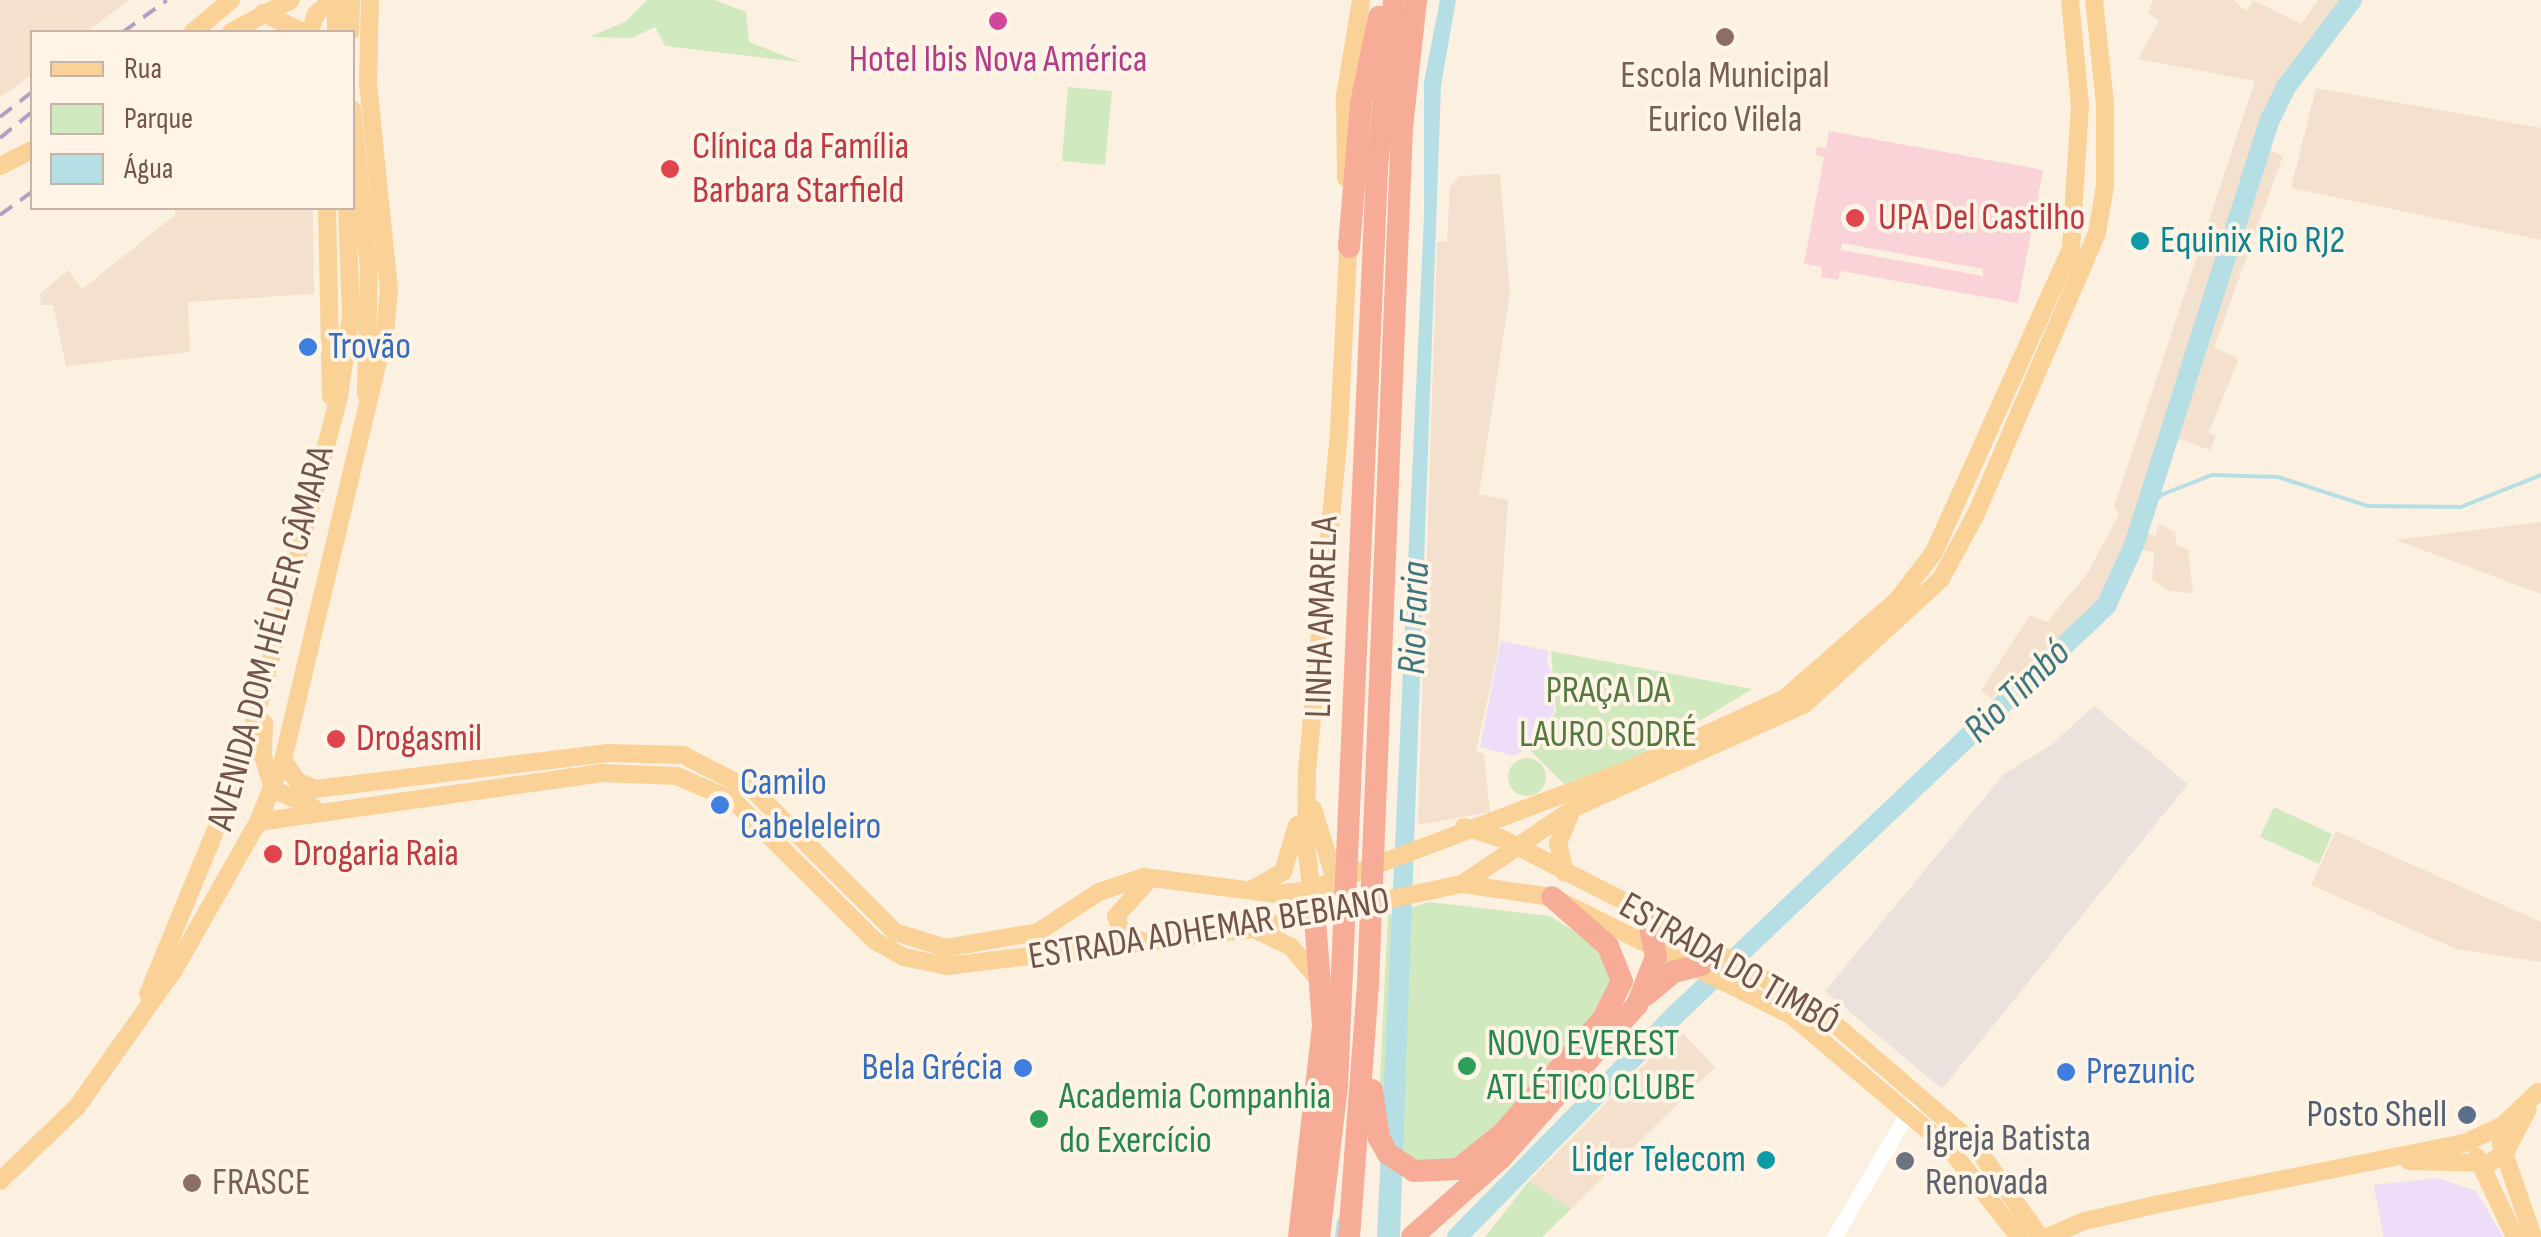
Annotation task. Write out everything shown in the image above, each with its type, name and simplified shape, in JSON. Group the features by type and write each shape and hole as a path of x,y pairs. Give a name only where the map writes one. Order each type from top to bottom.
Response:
{"highway":[{"path":"1349,247 1361,102 1385,0"},
{"name":"LINHA AMARELA","path":"1320,1237 1333,988 1348,820 1377,168 1394,0"},
{"name":"LINHA AMARELA","path":"1349,1237 1368,984 1402,127 1416,0"},
{"path":"1364,1048 1373,1109 1388,1154 1422,1173 1458,1169 1487,1148 1614,1005 1622,981 1616,955 1552,897"},
{"path":"1638,1004 1652,972 1656,943 1646,913"},
{"path":"1298,1237 1333,988 1315,918"},
{"path":"1413,1237 1501,1158 1638,1004 1673,972 1712,971"}],"main road":[{"path":"196,30 230,0"},
{"path":"233,30 291,0"},
{"path":"306,0 307,30"},
{"path":"308,30 321,7 334,0 336,30"},
{"path":"350,30 352,0 367,4"},
{"name":"LINHA AMARELA","path":"1315,918 1310,890 1308,780 1349,247 1345,96 1361,0"},
{"name":"ESTRADA ADHEMAR BEBIANO","path":"282,760 296,781 315,788 608,753 683,755 755,792 895,932 946,948 1038,932 1099,892 1154,877 1246,890 1310,890 1463,827 1628,770 1765,709 1801,686 1922,571 2066,264 2078,216 2079,160 2070,0"},
{"name":"ESTRADA ADHEMAR BEBIANO","path":"258,822 602,773 677,776 734,802 855,924 904,957 964,965 1254,929 1462,884 1576,808 1769,724 1826,688 1941,579 2042,366 2097,233 2106,159 2094,0"},
{"name":"AVENIDA DOM HÉLDER CÂMARA","path":"0,1181 77,1107 174,970 274,789 383,354 389,290 368,97 367,4"},
{"path":"263,12 303,30"},
{"path":"0,166 30,151"},
{"path":"2079,160 2106,159"},
{"path":"355,169 360,268"},
{"name":"AVENIDA DOM HÉLDER CÂMARA","path":"328,210 331,421"},
{"path":"347,210 360,268"},
{"name":"AVENIDA DOM HÉLDER CÂMARA","path":"360,268 366,413"},
{"name":"AVENIDA DOM HÉLDER CÂMARA","path":"138,1020 224,822 276,644 345,372 360,268"},
{"path":"2014,427 2008,384 2042,366"},
{"path":"300,543 318,560 335,553"},
{"path":"276,644 262,740 274,789 296,804 324,811"},
{"path":"1308,780 1333,882 1354,910"},
{"path":"1246,890 1276,880 1290,859 1308,780"},
{"path":"1565,873 1559,833 1576,808"},
{"name":"ESTRADA DO TIMBÓ","path":"1463,827 1516,847 1734,959 1914,1102 1974,1144 2026,1212 2040,1237"},
{"path":"1149,944 1122,932 1116,916 1132,892 1154,877"},
{"name":"ESTRADA DO TIMBÓ","path":"1462,884 1552,897 1785,1000"},
{"path":"1254,929 1299,954 1333,988"},
{"path":"2026,1212 2049,1224 2084,1221 2388,1160 2482,1137 2540,1090"},
{"path":"2388,1160 2480,1165 2506,1151 2540,1090"},
{"name":"ESTRADA DO TIMBÓ","path":"1914,1102 1973,1174 2013,1234"},
{"path":"2482,1137 2506,1151 2533,1237"},
{"path":"2482,1137 2480,1165 2516,1237"},
{"path":"2048,1237 2084,1221"}],"street":[{"path":"1834,1237 1914,1102"}],"shaded area":[{"path":"0,0 129,0 89,30 30,30 30,76 0,98"},
{"path":"2153,0 2233,0 2246,11 2253,0 2301,24 2318,0 2347,0 2280,87 2259,145 2283,156 2214,348 2239,358 2209,432 2216,436 2210,450 2162,433 2131,526 2155,536 2159,524 2175,532 2177,545 2188,550 2193,593 2170,591 2152,580 2154,553 2128,545 2094,607 1991,699 1981,690 2030,615 2047,622 2087,574 2119,514 2114,507 2255,81 2138,59 2159,21 2148,13"},
{"path":"2316,88 2541,128 2541,240 2291,188"},
{"name":"UPA Del Castilho","path":"1829,131 2043,170 2018,303 1841,271 1838,280 1821,277 1822,267 1804,264 1824,157 1816,155 1817,147 1826,148","holes":["1842,243 1983,269 1983,276 1841,250"]},
{"path":"1500,174 1510,294 1479,494 1508,500 1498,651 1476,751 1484,754 1490,812 1418,825 1437,242 1447,241 1450,187 1460,176"},
{"path":"175,210 313,210 314,294 188,302 190,352 66,366 53,305 41,305 40,294 68,270 82,289 175,215"},
{"path":"2541,522 2541,594 2396,540"},
{"path":"1501,641 1549,651 1547,664 1556,679 1554,711 1539,739 1515,756 1480,747"},
{"path":"2094,706 2188,784 1942,1089 1825,991 2004,774 2051,745"},
{"path":"2336,831 2541,922 2541,962 2456,949 2311,885"},
{"path":"1679,1029 1715,1067 1571,1209 1529,1181"},
{"path":"2438,1178 2476,1191 2503,1237 2384,1237 2374,1185"}],"green space":[{"path":"647,0 715,0 746,12 749,42 800,62 665,46 655,27 632,38 589,37 625,22"},
{"path":"1068,87 1112,91 1105,165 1062,161"},
{"name":"PRAÇA DA LAURO SODRÉ","path":"1551,651 1752,689 1644,755 1564,784 1530,750 1556,711"},
{"path":"1527,758 1541,763 1546,777 1541,791 1527,796 1513,791 1508,777 1513,763"},
{"path":"2274,807 2332,834 2319,864 2260,837"},
{"name":"NOVO EVEREST ATLÉTICO CLUBE","path":"1429,902 1550,916 1601,948 1614,970 1606,1010 1474,1152 1454,1164 1406,1161 1378,1122 1388,915"},
{"path":"1529,1181 1571,1209 1542,1237 1485,1237"}],"water":[{"name":"Rio Faria","path":"1440,0 1456,0 1441,85 1400,1237 1377,1237 1424,216 1424,82"}],"waterway":[{"name":"Rio Timbó","path":"1457,1237 1673,1017 2106,606 2134,545 2269,122 2286,87 2352,0"},
{"path":"2146,511 2161,495 2212,475 2278,477 2368,506 2461,507 2541,475"},
{"path":"1337,1237 1339,1221"}],"railway":[{"path":"126,30 167,0"},
{"path":"0,117 30,94"},
{"path":"0,138 30,114"},
{"path":"0,215 30,193"}],"place":[{"name":"Hotel Ibis Nova América","path":"998,21"},
{"name":"Escola Municipal Eurico Vilela","path":"1725,37"},
{"name":"Clínica da Família Barbara Starfield","path":"670,169"},
{"name":"UPA Del Castilho","path":"1855,218"},
{"name":"Equinix Rio RJ2","path":"2140,241"},
{"name":"Trovão","path":"308,347"},
{"name":"Drogasmil","path":"336,739"},
{"name":"Camilo Cabeleleiro","path":"720,805"},
{"name":"Drogaria Raia","path":"273,854"},
{"name":"NOVO EVEREST ATLÉTICO CLUBE","path":"1467,1066"},
{"name":"Bela Grécia","path":"1023,1068"},
{"name":"Prezunic","path":"2066,1072"},
{"name":"Posto Shell","path":"2467,1115"},
{"name":"Academia Companhia do Exercício","path":"1039,1119"},
{"name":"Lider Telecom","path":"1766,1160"},
{"name":"Igreja Batista Renovada","path":"1905,1161"},
{"name":"FRASCE","path":"192,1183"}]}
